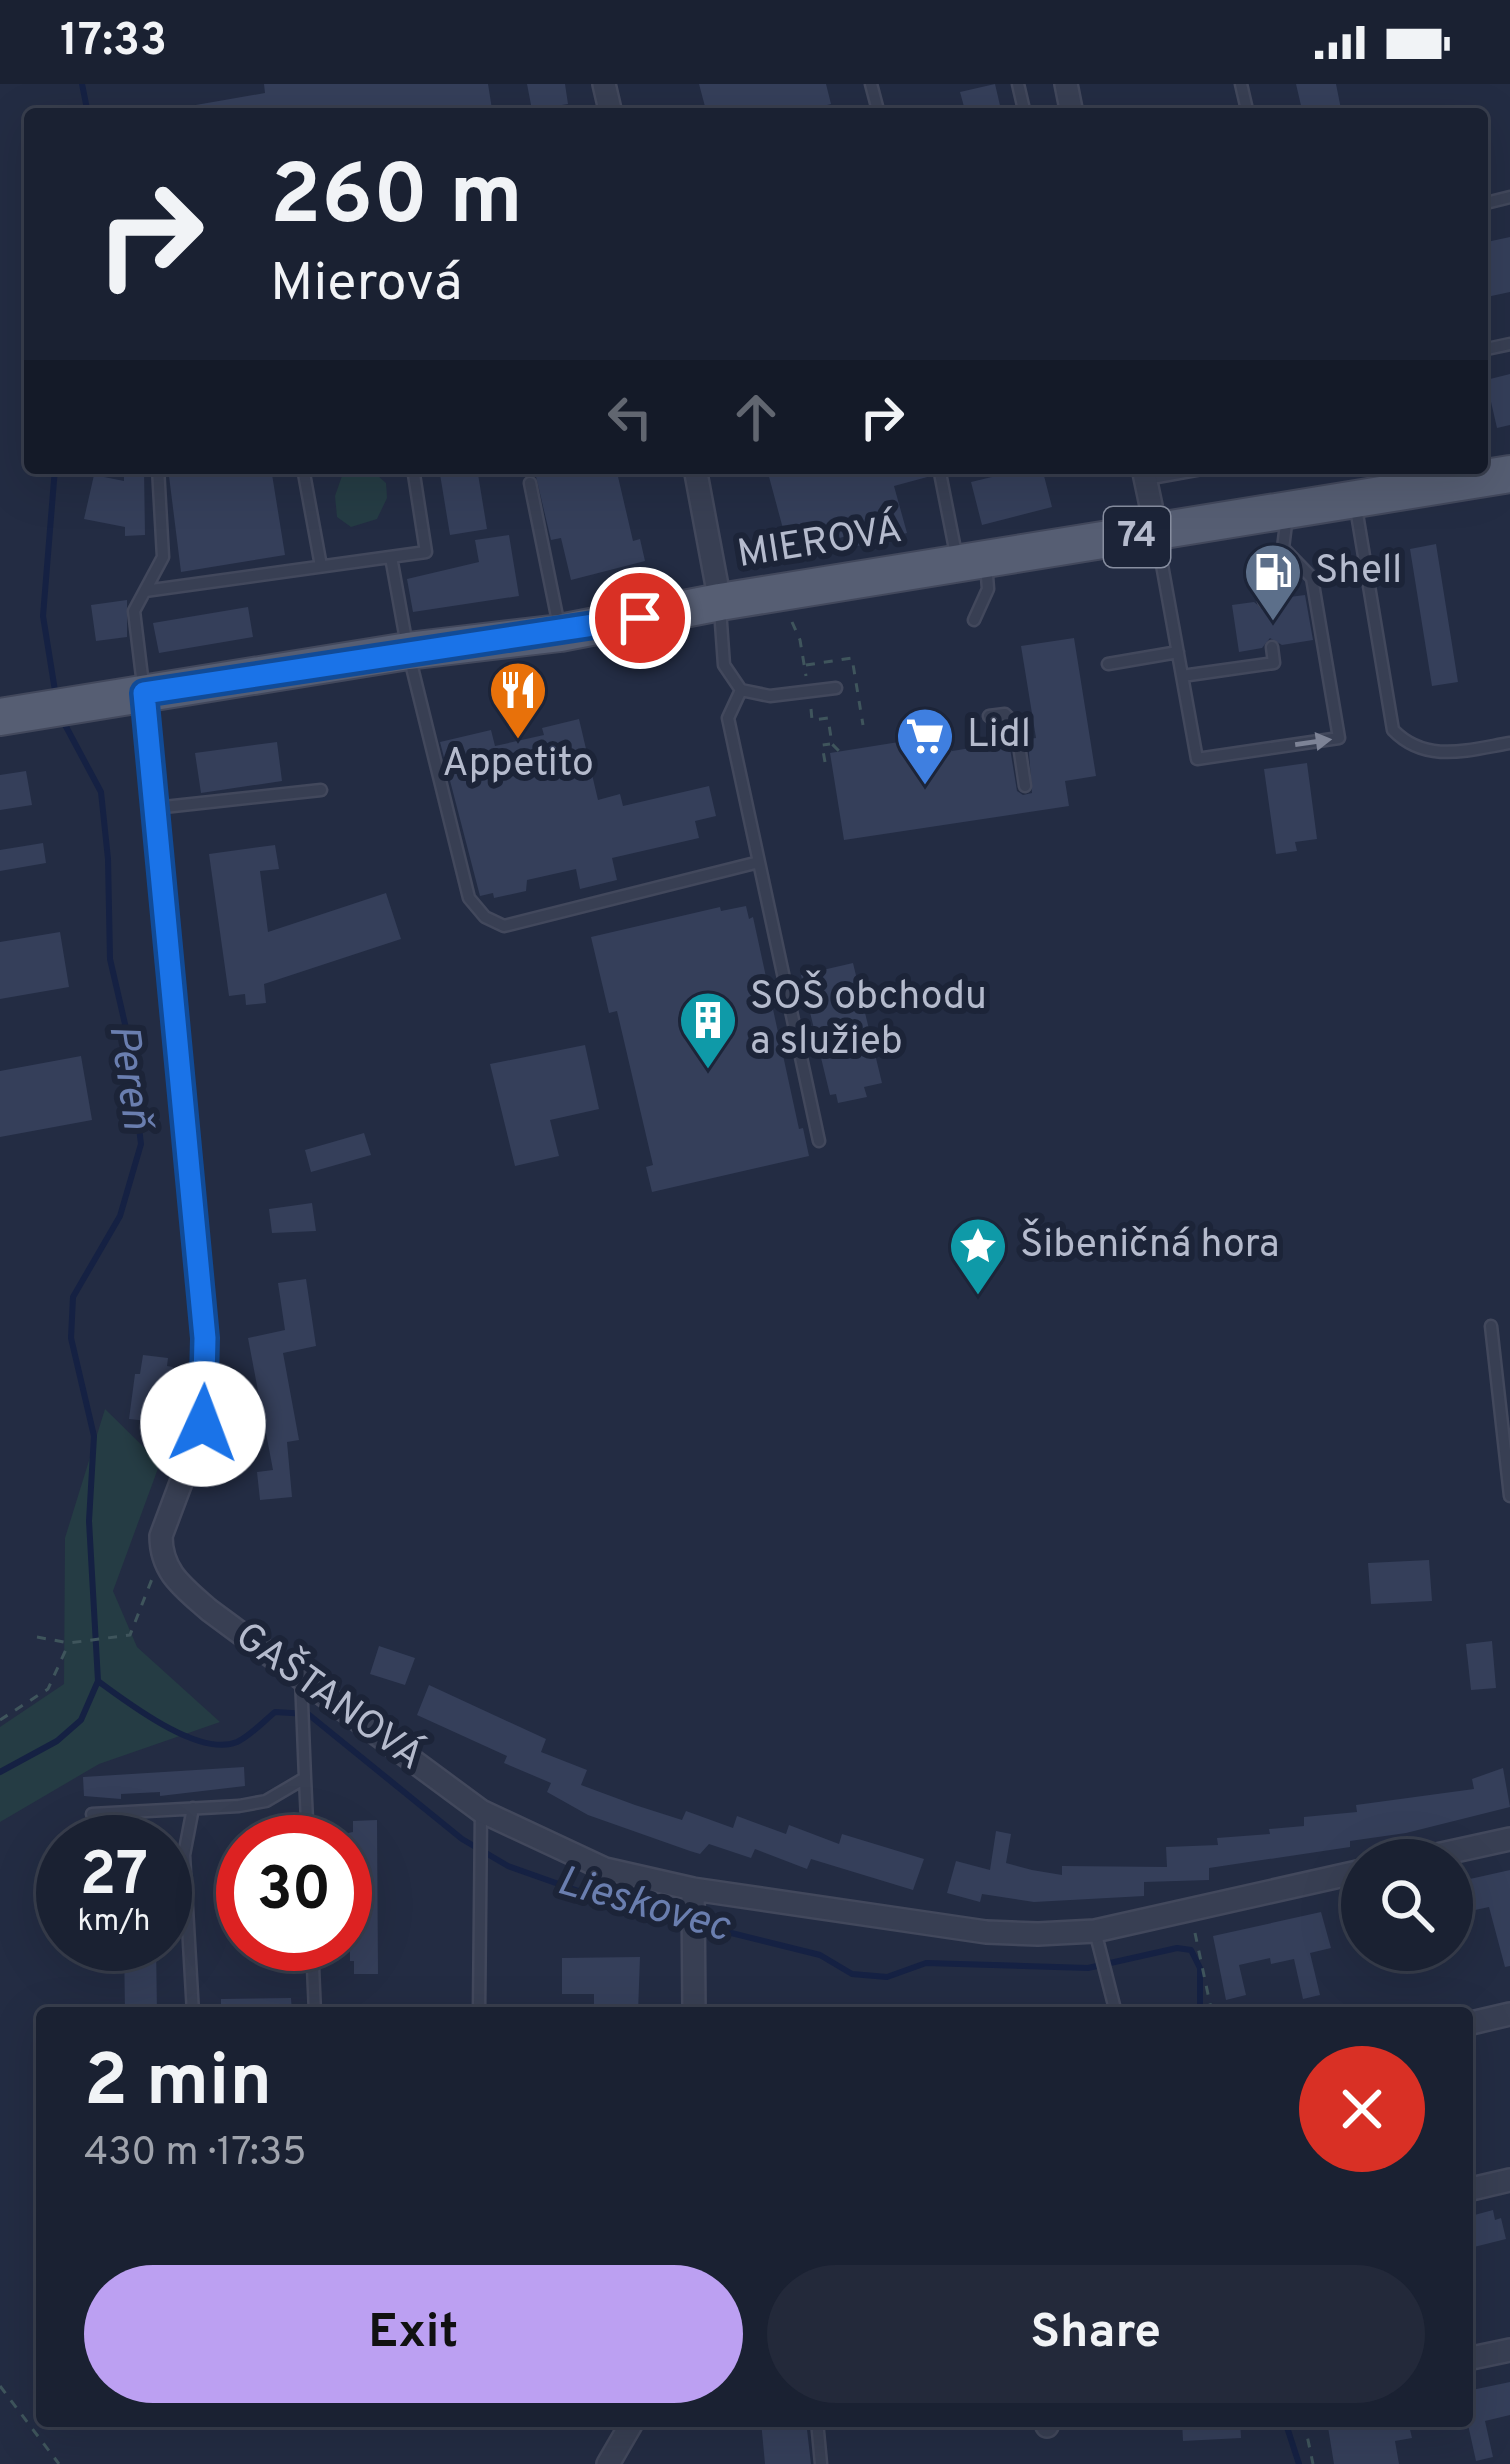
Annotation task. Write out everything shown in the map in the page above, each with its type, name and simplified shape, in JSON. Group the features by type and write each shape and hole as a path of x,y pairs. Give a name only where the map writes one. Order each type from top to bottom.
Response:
{"main road":[{"name":"MIEROVÁ","path":"0,717 408,651 560,633 720,602 1510,474"}],"street":[{"path":"699,474 720,602"},
{"path":"1144,474 1157,534"},
{"path":"144,693 207,1400 200,1436 161,1536 161,1555"},
{"name":"GAŠTANOVÁ","path":"161,1555 170,1575 209,1610 481,1811 605,1869 693,1889 986,1932 1097,1943 1190,1909 1341,1876"},
{"path":"1473,1847 1510,1839"},
{"path":"693,1889 694,2007"},
{"path":"1473,2023 1510,2014"},
{"path":"1473,2189 1510,2180"},
{"path":"1473,2358 1510,2350"},
{"path":"608,2464 630,2427"}],"lane":[{"path":"144,693 134,610 164,557 158,474"},
{"path":"304,474 321,566"},
{"path":"145,591 426,551 414,474"},
{"path":"941,474 972,562 988,589 974,620"},
{"path":"530,483 560,633"},
{"path":"1354,499 1394,730 1406,743 1441,754 1510,743"},
{"path":"1264,601 1258,567 1283,548 1288,509"},
{"path":"1157,534 1197,759 1339,738 1312,578 1283,548"},
{"path":"391,556 408,651 469,898 485,917 504,926 759,862"},
{"path":"720,602 724,665 741,690 770,696 836,688"},
{"path":"1183,676 1274,662 1272,647"},
{"path":"1108,664 1178,652"},
{"path":"741,690 728,718 819,1141"},
{"path":"989,716 1005,714 1016,724 1025,786"},
{"path":"155,808 321,790"},
{"path":"1491,1326 1510,1496"},
{"path":"302,1678 307,1815"},
{"path":"92,1814 266,1801 305,1778"},
{"path":"193,1808 184,1856 193,2007"},
{"path":"479,2007 481,1811"},
{"path":"1097,1943 1114,2007"},
{"path":"313,1971 315,2007"},
{"path":"818,2427 821,2464"}],"path":[{"path":"825,762 822,745 832,744"},
{"path":"37,1637 69,1643 130,1635 161,1555"},
{"path":"0,1720 48,1690 69,1643"},
{"path":"1190,1909 1211,2007"},
{"path":"0,2386 59,2464"},
{"path":"1305,2427 1313,2464"}],"shaded area":[{"path":"343,474 376,474 386,483 387,498 377,519 351,527 337,517 335,496"},
{"path":"105,1409 160,1463 113,1591 137,1647 220,1722 99,1764 0,1822 0,1727 64,1684 65,1538"}],"building":[{"path":"264,84 488,84 492,108 190,108 265,93"},
{"path":"527,84 565,84 568,104 532,108"},
{"path":"699,84 826,84 831,104 815,108 705,108"},
{"path":"995,84 1001,108 964,108 960,92"},
{"path":"1296,84 1336,84 1341,108 1302,108"},
{"path":"1510,237 1510,292 1488,297 1488,242"},
{"path":"1510,374 1510,425 1497,428 1488,380"},
{"path":"124,474 144,474 145,535 125,536 125,527 84,519 94,475 124,481"},
{"path":"169,474 272,474 285,555 181,572"},
{"path":"440,474 478,474 487,529 450,535"},
{"path":"535,474 617,474 633,541 640,539 645,561 571,580 561,538 551,540"},
{"path":"768,474 930,474 894,486 907,533 850,548 847,536 789,551"},
{"path":"1044,474 1052,507 982,525 971,482"},
{"path":"509,535 519,596 413,612 407,579 479,562 475,540"},
{"path":"1436,544 1458,682 1432,686 1410,549"},
{"name":"Shell","path":"1305,595 1313,640 1282,645 1270,638 1262,648 1239,652 1232,605 1254,602 1265,611 1274,599"},
{"path":"127,600 127,637 96,641 91,605"},
{"path":"248,607 253,637 159,653 153,623"},
{"name":"Lidl","path":"1074,638 1096,776 1065,781 1069,806 844,840 830,753 949,734 952,751 1009,742 1017,791 1032,793 1028,739 1036,738 1021,646"},
{"path":"579,719 598,800 620,794 623,806 709,786 716,816 695,821 699,838 612,858 617,880 580,889 576,869 527,880 526,891 480,896 440,742 491,730 495,746 544,735 542,728"},
{"path":"277,742 282,781 201,793 195,753"},
{"path":"1307,763 1317,839 1295,842 1297,851 1276,854 1264,769"},
{"path":"26,771 32,805 0,810 0,775"},
{"path":"43,843 46,863 0,871 0,850"},
{"path":"275,845 279,869 260,871 268,932 386,893 401,939 264,984 266,1003 246,1005 245,994 229,996 209,854"},
{"name":"SOŠ obchodu a služieb","path":"746,906 749,919 753,917 809,1156 652,1192 646,1167 653,1165 617,1011 609,1013 591,937 720,907 721,911"},
{"path":"60,932 69,987 0,999 0,942"},
{"path":"853,963 882,1083 864,1087 867,1097 838,1103 836,1094 830,1095 801,975"},
{"path":"585,1045 599,1109 550,1120 559,1156 515,1166 490,1064"},
{"path":"81,1056 92,1120 0,1137 0,1071"},
{"path":"364,1133 371,1155 311,1172 305,1150"},
{"path":"312,1203 316,1231 272,1233 269,1209"},
{"path":"306,1279 316,1346 283,1353 299,1440 287,1442 292,1497 260,1500 257,1472 273,1470 248,1338 285,1330 278,1283"},
{"path":"143,1355 168,1358 167,1366 173,1367 166,1423 129,1419 135,1374 140,1374"},
{"path":"1429,1560 1432,1601 1371,1604 1368,1563"},
{"path":"1492,1641 1496,1688 1471,1690 1466,1644"},
{"path":"379,1646 415,1658 405,1685 370,1674"},
{"path":"429,1685 546,1739 541,1752 587,1770 581,1785 635,1805 682,1820 686,1811 733,1828 737,1816 786,1834 789,1825 839,1844 842,1834 924,1859 913,1890 811,1859 807,1869 755,1849 751,1858 709,1844 700,1854 588,1815 547,1792 551,1783 504,1763 507,1756 417,1715"},
{"path":"244,1767 245,1786 160,1796 160,1792 121,1794 121,1799 84,1796 83,1777"},
{"path":"1503,1768 1510,1807 1406,1833 1341,1839 1341,1848 1209,1868 1209,1880 1144,1882 1144,1896 1034,1902 982,1894 980,1902 947,1893 956,1861 990,1870 996,1831 1011,1834 1006,1863 1032,1870 1062,1875 1062,1866 1167,1867 1166,1847 1218,1845 1217,1838 1304,1826 1304,1817 1357,1812 1356,1805 1474,1789 1472,1779"},
{"path":"372,1820 377,1820 378,1974 354,1974 372,1971"},
{"path":"1510,1870 1510,1966 1505,1967 1489,1907 1473,1910 1473,1878"},
{"path":"1321,1912 1331,1948 1310,1953 1320,1995 1303,1999 1294,1959 1271,1964 1270,1958 1239,1965 1246,1995 1226,2000 1213,1936"},
{"path":"640,1957 638,2007 594,2007 594,1994 562,1994 562,1958"},
{"path":"124,1971 156,1971 157,2007 125,2007"},
{"path":"291,1998 292,2007 221,2007 221,1999"},
{"path":"1493,2210 1495,2220 1501,2218 1506,2239 1474,2247 1473,2215"},
{"path":"1510,2382 1510,2415 1485,2421 1493,2457 1476,2461 1469,2427 1473,2427 1473,2390"},
{"path":"762,2427 807,2427 811,2464 765,2464"},
{"path":"1182,2427 1240,2427 1241,2438 1183,2441"},
{"path":"1328,2427 1409,2427 1412,2438 1395,2441 1399,2464 1334,2464"}],"waterway":[{"name":"Pereň","path":"82,84 87,108"},
{"name":"Pereň","path":"55,474 43,616 56,697"},
{"name":"Pereň","path":"0,1772 57,1741 81,1720 98,1681 89,1521 94,1436 71,1338 73,1297 120,1216 141,1144 128,1037 110,959 101,792 63,721"},
{"name":"Lieskovec","path":"98,1681 164,1725 221,1745 237,1742 275,1712 308,1714 462,1839 508,1866 615,1904 820,1955 852,1974 887,1977 926,1963 1088,1968 1177,1948 1191,1950 1200,1968 1200,2007"},
{"name":"Lieskovec","path":"1287,2427 1299,2464"}],"place":[{"name":"Shell","path":"1273,623"},
{"name":"Appetito","path":"518,741"},
{"name":"Lidl","path":"925,787"},
{"name":"SOŠ obchodu a služieb","path":"708,1071"},
{"name":"Šibeničná hora","path":"978,1297"}],"route":[{"path":"203,1424 205,1338 144,693 640,618"}]}
